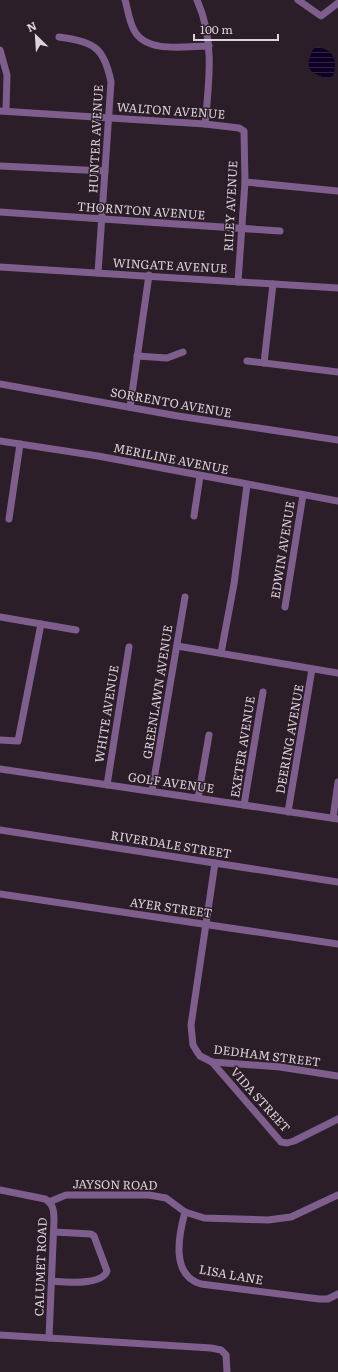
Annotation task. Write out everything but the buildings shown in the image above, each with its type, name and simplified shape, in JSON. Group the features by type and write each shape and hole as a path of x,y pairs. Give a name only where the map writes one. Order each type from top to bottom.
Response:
{"street":[{"path":"125,0 134,31 145,43 159,46 209,46"},
{"path":"197,0 205,24 209,46 210,70 205,124"},
{"path":"298,0 321,16 338,2"},
{"name":"HUNTER AVENUE","path":"59,38 86,42 96,47 102,55 111,82 98,273"},
{"path":"0,50 6,75 3,111"},
{"name":"WALTON AVENUE","path":"3,111 205,124 239,128 244,131"},
{"name":"RILEY AVENUE","path":"238,282 245,182 244,131"},
{"path":"0,166 105,171"},
{"path":"245,182 338,191"},
{"name":"THORNTON AVENUE","path":"0,212 280,231"},
{"name":"WINGATE AVENUE","path":"0,267 149,275 338,288"},
{"path":"130,407 149,275"},
{"path":"264,363 272,284"},
{"path":"137,356 167,358 176,356 183,352"},
{"path":"247,361 338,372"},
{"name":"SORRENTO AVENUE","path":"0,384 211,422 338,440"},
{"name":"MERILINE AVENUE","path":"0,441 98,456 247,485 338,500"},
{"path":"9,519 20,444"},
{"path":"194,516 200,476"},
{"path":"221,654 234,584 247,485"},
{"name":"EDWIN AVENUE","path":"285,607 303,495"},
{"name":"GREENLAWN AVENUE","path":"152,791 184,597"},
{"path":"0,617 76,630"},
{"path":"0,740 18,741 41,624"},
{"path":"177,646 338,673"},
{"name":"WHITE AVENUE","path":"107,785 129,647"},
{"name":"DEERING AVENUE","path":"288,812 312,669"},
{"name":"EXETER AVENUE","path":"244,805 263,692"},
{"path":"198,798 209,735"},
{"name":"GOLF AVENUE","path":"0,769 336,819"},
{"path":"336,819 338,782"},
{"name":"RIVERDALE STREET","path":"0,830 338,882"},
{"path":"206,925 215,863"},
{"name":"AYER STREET","path":"0,894 338,944"},
{"name":"DEDHAM STREET","path":"206,925 192,1025 193,1044 197,1052 212,1062 280,1067 338,1076"},
{"name":"VIDA STREET","path":"212,1062 281,1142 287,1144 294,1142 338,1119"},
{"name":"CALUMET ROAD","path":"0,1190 42,1198 49,1202 53,1210 54,1232 49,1338"},
{"name":"JAYSON ROAD","path":"49,1202 59,1196 70,1195 149,1194 168,1200 186,1212 210,1219 277,1220 299,1214 338,1195"},
{"name":"LISA LANE","path":"186,1212 181,1230 180,1262 185,1273 197,1282 319,1299 328,1299 338,1294"},
{"path":"52,1281 80,1283 103,1276 107,1271 94,1236 91,1234 54,1232"},
{"path":"0,1335 211,1348 224,1352 228,1360 227,1372"}],"shaded area":[{"path":"318,47 328,51 333,57 335,66 333,76 326,78 320,76 311,71 309,68 310,55 313,49"}]}
